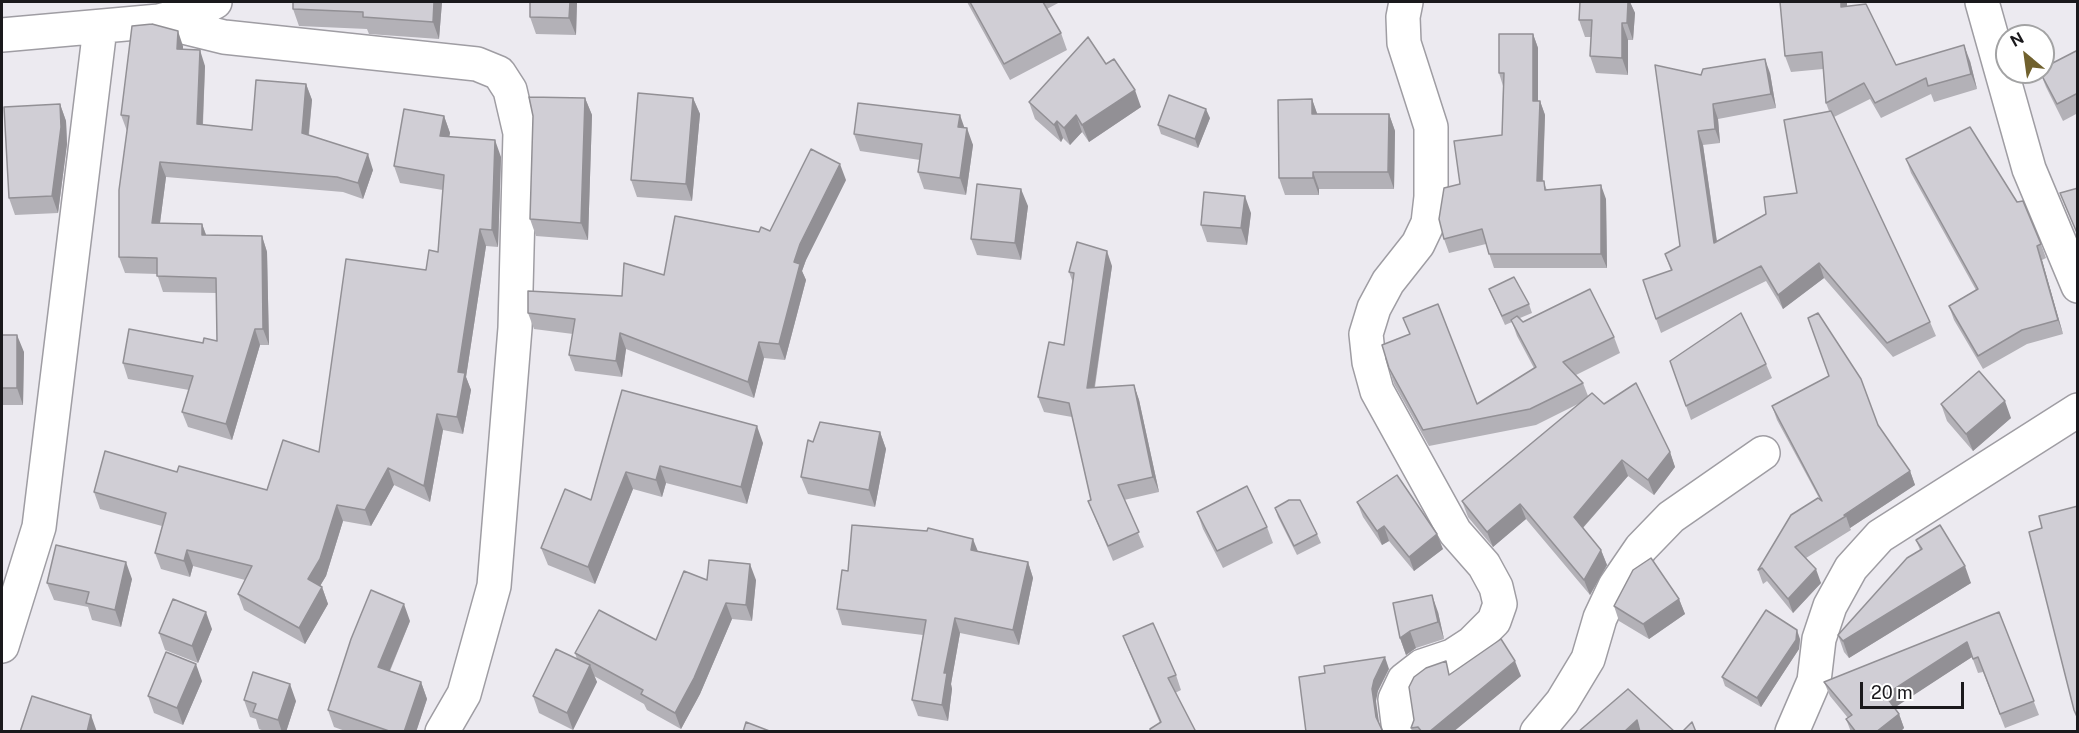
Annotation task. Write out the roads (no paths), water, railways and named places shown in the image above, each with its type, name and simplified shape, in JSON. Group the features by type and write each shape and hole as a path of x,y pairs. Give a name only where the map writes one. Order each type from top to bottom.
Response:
{"street":[{"path":"2,35 159,21 196,11 215,2"},
{"path":"1401,732 1395,699 1404,680 1422,666 1452,656 1472,643 1494,621 1500,604 1496,587 1484,566 1455,532 1377,392 1368,362 1366,334 1374,308 1388,282 1418,244 1428,223 1431,197 1431,127 1404,43 1402,16 1406,2"},
{"path":"1982,2 2030,169 2078,286"},
{"path":"159,21 224,37 477,64 499,74 510,90 520,133 515,328 494,586 464,694 442,732"},
{"path":"2,646 39,527 100,28"},
{"path":"1792,732 1814,681 1819,639 1830,606 1851,568 1880,536 2078,410"},
{"path":"1537,732 1562,702 1588,659 1600,618 1615,586 1641,548 1671,518 1762,453"}]}
